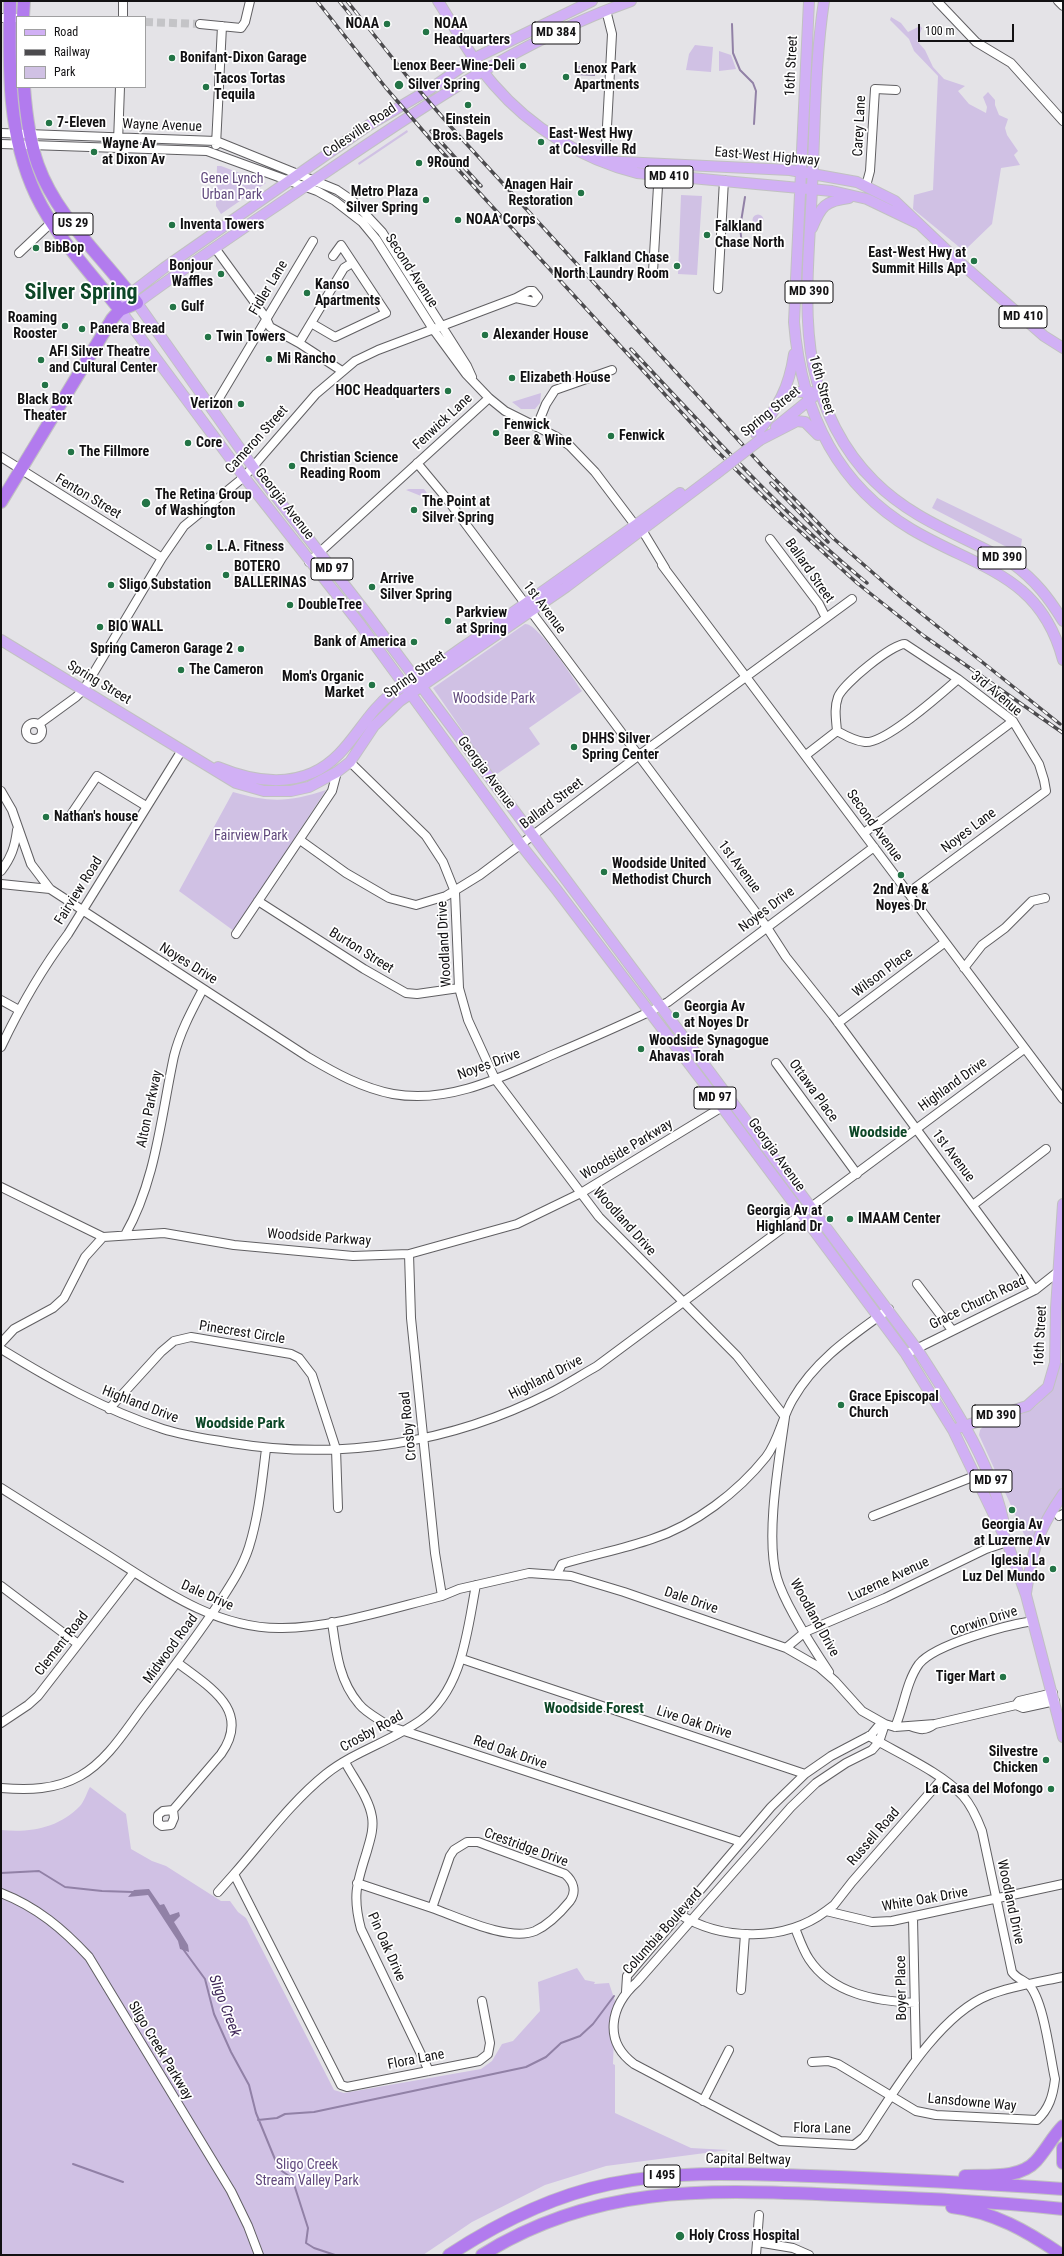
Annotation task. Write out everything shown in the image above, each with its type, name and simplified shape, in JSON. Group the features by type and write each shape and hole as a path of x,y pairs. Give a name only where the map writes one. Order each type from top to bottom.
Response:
{"highway":[{"name":"Georgia Avenue","path":"10,1 11,107 18,145 36,194 52,222 120,310"},
{"path":"23,16 24,1"},
{"name":"Georgia Avenue","path":"24,88 38,166 62,211 133,298"},
{"name":"Colesville Road","path":"120,310 133,298"},
{"path":"1,502 112,319 120,310"},
{"path":"892,2179 1010,2174 1019,2172 1035,2163 1063,2126"},
{"path":"1063,2148 1063,2163"},
{"name":"Capital Beltway","path":"449,2255 503,2223 546,2203 578,2192 624,2181 671,2175 711,2174 892,2179 1063,2189"},
{"name":"I 495","path":"482,2255 522,2232 552,2220 620,2200 672,2193 711,2192 829,2194 995,2202 1063,2209"},
{"path":"829,2194 979,2212 1001,2219 1028,2232 1062,2255"}],"main road":[{"name":"East-West Highway","path":"438,1 483,71 494,85 526,117 582,153 613,167 658,176 724,180 812,189 867,199 917,223"},
{"name":"Colesville Road","path":"133,298 164,268 369,125 430,89 475,58 592,1"},
{"name":"Colesville Road","path":"133,298 215,248 462,82 606,10 631,1"},
{"name":"16th Street","path":"809,1 799,188 794,322 796,344 806,395 814,418 836,457 863,492 894,518 912,530 971,558 1006,577 1039,609 1058,641 1063,660"},
{"name":"16th Street","path":"824,1 810,236 810,347 820,394 836,430 853,457 873,481 900,504 922,518 1013,564 1043,591 1063,621"},
{"name":"East-West Highway","path":"601,161 619,160 659,164 800,171 846,179 866,186 895,201 917,223 1044,336 1063,348"},
{"path":"810,236 818,213 828,203 850,198 867,199"},
{"name":"Georgia Avenue","path":"133,298 254,467 320,552 918,1349 964,1424 1001,1506 1007,1542"},
{"name":"Georgia Avenue","path":"120,310 188,399 244,477 309,562 359,623 407,691 521,845 556,888 722,1107 906,1354 953,1430 1007,1542 1026,1595 1058,1696 1063,1737"},
{"path":"781,399 789,380 796,344"},
{"name":"Spring Street","path":"758,437 776,410 781,399 786,395 820,394"},
{"name":"Spring Street","path":"1,640 84,689 236,783 264,791 281,792 300,790 319,783 350,762 378,721 407,691 638,530 758,437 806,395"},
{"name":"MD 97","path":"188,399 196,398 218,426 228,431"},
{"path":"758,437 797,421 805,422 836,457"},
{"path":"922,518 930,530 959,544 971,558 986,556 1007,568 1036,590 1043,591"},
{"name":"Spring Street","path":"182,750 224,769 247,776 275,781 296,779 320,769 333,761 377,707 392,693 407,691"},
{"name":"16th Street","path":"953,1430 964,1424 1027,1406 1048,1387 1055,1363 1058,1271 1063,1204"},
{"path":"1026,1595 1033,1553 1038,1536 1063,1494"}],"street":[{"path":"123,1 123,16"},
{"path":"200,24 241,28 247,16 250,1"},
{"path":"937,1 972,38 1011,64 1063,121"},
{"path":"1058,1 1063,6"},
{"path":"601,161 606,145 612,34 606,10"},
{"path":"215,152 222,26"},
{"path":"118,148 120,88"},
{"name":"Carey Lane","path":"866,186 870,171 875,89 896,90"},
{"name":"Wayne Avenue","path":"1,133 15,132 32,139 118,148 215,152 289,181"},
{"name":"Wayne Avenue","path":"1,144 18,145 32,139 119,137 216,141 315,180"},
{"path":"653,272 659,164"},
{"name":"Second Avenue","path":"315,180 337,190 366,214 386,236 467,366 474,382"},
{"path":"718,289 724,180"},
{"name":"Second Avenue","path":"289,181 306,186 335,201 362,222 376,240 433,329 466,374 489,398 505,411 537,426 570,446 595,472 665,568 806,754 944,943 1063,1099"},
{"path":"19,253 52,222"},
{"name":"Fidler Lane","path":"212,410 313,241"},
{"path":"310,323 335,337 386,313 341,245 333,256"},
{"path":"215,248 266,318 270,327 299,343 342,371"},
{"path":"299,343 344,268 352,263"},
{"path":"399,276 407,271"},
{"name":"Cameron Street","path":"38,724 76,697 84,689 162,558 184,526 244,477 313,398 342,371 378,350 516,298"},
{"path":"537,426 546,404 556,390 612,370"},
{"name":"Fenwick Lane","path":"309,562 489,398"},
{"name":"Fenton Street","path":"1,458 162,558"},
{"name":"1st Avenue","path":"417,463 447,499 766,926 786,957 838,1023 1035,1290"},
{"name":"Ballard Street","path":"770,540 815,598 826,618"},
{"name":"Ballard Street","path":"300,840 346,873 389,898 403,903 416,905 455,892 521,845 638,756 852,599"},
{"name":"3rd Avenue","path":"837,731 835,706 842,690 876,661 900,644 911,647 958,679 1013,722 1039,764 1046,791"},
{"path":"806,754 837,731 848,737 867,742 881,738 898,728 958,679"},
{"path":"864,833 1013,722"},
{"name":"Fairview Road","path":"1,1047 19,1010 47,962 82,910 182,750"},
{"name":"Woodland Drive","path":"350,762 426,836 443,862 455,892 459,988 468,1020 495,1080 599,1218 737,1356 785,1417 773,1519 777,1577 805,1632 835,1681"},
{"path":"236,934 332,791 337,772"},
{"path":"70,816 97,776 146,806"},
{"name":"Noyes Drive","path":"1,791 12,810 31,864 50,889 308,1057 346,1079 395,1095 438,1095 474,1087 495,1080 649,1012 660,1006 874,847"},
{"name":"Noyes Lane","path":"908,893 1046,791"},
{"path":"1,871 9,861 16,846 18,828"},
{"path":"1,884 50,889"},
{"path":"964,968 982,945 1005,928 1032,901 1045,898"},
{"name":"Burton Street","path":"258,901 364,969 406,993 417,994 459,988"},
{"name":"Wilson Place","path":"838,1023 944,943"},
{"name":"Alton Parkway","path":"125,1235 135,1216 147,1180 166,1106 175,1055 187,1020 203,989"},
{"path":"1,1000 19,1010"},
{"name":"Highland Drive","path":"1,1349 60,1385 109,1409 186,1435 266,1448 336,1449 376,1447 423,1439 488,1419 550,1393 597,1366 1024,1049"},
{"name":"Ottawa Place","path":"776,1063 857,1174"},
{"name":"Woodside Parkway","path":"103,1237 164,1233 234,1245 353,1256 409,1254 516,1224 581,1193 732,1101"},
{"path":"973,1205 1046,1149"},
{"path":"1,1187 103,1237 85,1257 64,1298 53,1308 14,1329 1,1343"},
{"name":"Crosby Road","path":"409,1254 411,1318 423,1439 442,1596"},
{"name":"Grace Church Road","path":"906,1354 1035,1290 1058,1271"},
{"path":"917,1284 952,1330"},
{"path":"557,1574 562,1564 653,1539 704,1513 733,1490 766,1457 772,1448 796,1394 813,1370 834,1349 889,1309"},
{"name":"Pinecrest Circle","path":"109,1409 161,1352 179,1338 191,1337 291,1354 299,1358 312,1375 336,1449"},
{"name":"Midwood Road","path":"1,1788 33,1790 56,1786 80,1776 99,1762 111,1749 178,1663 212,1614 233,1580 249,1547 257,1518 266,1448"},
{"path":"336,1449 338,1508"},
{"path":"873,1516 975,1476"},
{"name":"Dale Drive","path":"1,1488 172,1595 212,1614 237,1623 280,1628 313,1626 442,1596 452,1592 464,1591 467,1587 529,1573 571,1576 624,1592 786,1648 810,1661 835,1681 862,1711 883,1723"},
{"name":"Luzerne Avenue","path":"786,1648 805,1632 885,1598 986,1549 1007,1542"},
{"name":"Clement Road","path":"1,1723 28,1705 38,1696 134,1572"},
{"name":"Crosby Road","path":"218,1892 302,1796 327,1773 422,1719 440,1700 462,1659 476,1585"},
{"path":"1,1586 78,1644"},
{"name":"Corwin Drive","path":"895,1727 913,1675 926,1658 964,1639 1033,1621"},
{"name":"Red Oak Drive","path":"332,1622 340,1669 350,1693 359,1705 389,1726 741,1842"},
{"name":"Live Oak Drive","path":"462,1659 805,1774"},
{"path":"173,1810 221,1754 227,1746 232,1732 229,1708 204,1683 178,1663"},
{"path":"879,1742 883,1723 895,1727 910,1726 921,1730 927,1730 935,1724 1016,1705 1019,1701 1058,1696"},
{"name":"Columbia Boulevard","path":"626,1992 627,1976 771,1807 805,1774 831,1756 869,1736 883,1723"},
{"name":"Woodland Drive","path":"869,1736 941,1780 962,1795 975,1813 982,1831 1012,1972 1016,1978 1028,1984 1037,1999 1055,2080 1054,2093 1044,2114"},
{"name":"Columbia Boulevard","path":"626,1992 691,1921 791,1807 816,1783 846,1763 872,1750 879,1742"},
{"name":"Pin Oak Drive","path":"345,1762 368,1805 372,1817 373,1828 357,1883 355,1908 361,1929 429,2071"},
{"name":"Russell Road","path":"826,1911 834,1905 852,1882 941,1780"},
{"name":"Crestridge Drive","path":"357,1883 503,1932 519,1934 534,1932 546,1925 571,1900 573,1887 571,1880 565,1874 478,1842 467,1842 454,1850 450,1856 432,1908"},
{"name":"Flora Lane","path":"234,1874 275,1951 337,2080 341,2085 347,2087 479,2061 488,2054 490,2043 482,2001"},
{"name":"White Oak Drive","path":"826,1911 872,1922 913,1918 1063,1884"},
{"name":"Sligo Creek Parkway","path":"1,1893 16,1899 44,1915 66,1933 89,1957 231,2191 248,2226 259,2255"},
{"path":"679,1914 691,1921 745,1934 762,1935 795,1928 826,1911"},
{"name":"Boyer Place","path":"913,1918 916,2058"},
{"path":"795,1928 810,1960 822,1975 835,1985 861,1995 915,2003"},
{"path":"741,1990 745,1934"},
{"name":"Flora Lane","path":"626,1992 614,2023 614,2036 619,2050 634,2064 780,2141 854,2145 864,2137 916,2058 968,2006 989,1995 1028,1984 1063,1977"},
{"path":"703,2101 730,2050"},
{"name":"Lansdowne Way","path":"812,2062 828,2061 838,2064 890,2097 916,2111 936,2116 1030,2121 1037,2120 1044,2114"},
{"path":"756,2255 759,2215"},
{"path":"757,2242 793,2248 809,2255"}],"green space":[{"path":"891,17 901,23 908,32 920,26 922,28 917,41 925,50 933,67 944,79 965,86 958,91 969,104 986,113 987,107 983,97 988,92 995,100 995,105 999,115 1008,119 1005,128 1007,135 1018,151 1014,155 1020,165 1001,168 992,224 964,251 913,209 914,195 933,190 938,76 914,51 909,39 890,20"},
{"path":"695,45 713,47 711,72 686,70 689,54"},
{"path":"719,51 731,55 736,69 719,71"},
{"path":"407,130 408,132 359,165 358,163"},
{"name":"Gene Lynch Urban Park","path":"217,166 221,166 266,183 221,214 216,206"},
{"path":"681,195 702,196 697,275 678,274"},
{"path":"758,214 762,216 764,220 762,224 758,226 754,224 752,220 754,216"},
{"path":"541,393 540,403 535,409 521,409 512,402"},
{"path":"424,489 429,496 426,498 406,490"},
{"path":"937,498 1022,539 1020,554 932,508"},
{"name":"Woodside Park","path":"525,624 531,626 546,641 582,691 529,728 540,744 494,776 433,688"},
{"name":"Fairview Park","path":"326,790 234,931 179,891 233,792 246,796 280,800 301,797"},
{"path":"1059,1363 1063,1363 1063,1489 1033,1540 1028,1543 979,1435 980,1430 987,1424 1025,1412 1034,1408 1041,1402 1051,1386"},
{"name":"Sligo Creek Stream Valley Park","path":"90,1787 126,1814 131,1849 152,1861 166,1866 221,1901 230,1901 238,1912 246,1918 334,2090 344,2093 481,2069 492,2061 502,2044 513,2041 540,2011 538,1982 577,1968 585,1980 595,1982 594,1984 609,1983 615,2001 613,2064 615,2065 615,2113 691,2148 728,2150 606,2166 545,2185 472,2222 423,2255 1,2255 1,1830 33,1830 53,1824 72,1813 80,1806"}],"shaded area":[{"path":"583,63 595,64 595,76 576,75 576,66 583,66"},
{"path":"149,1889 160,1905 164,1904 170,1915 179,1912 180,1916 174,1922 188,1945 189,1952 180,1949 178,1941 148,1895 128,1897 134,1890"}],"waterway":[{"path":"732,24 733,53 740,70 753,83 756,91 754,124"},
{"path":"742,244 740,228 745,197"},
{"name":"Sligo Creek","path":"1,1873 39,1871 65,1887 102,1891 133,1892"},
{"name":"Sligo Creek","path":"183,1949 205,1979 214,2014 231,2052 249,2085 256,2113 279,2169 292,2178 308,2228 306,2243 314,2248 335,2255"},
{"path":"258,2120 277,2118 285,2114 314,2112 526,2067 546,2057 561,2043 580,2036 593,2024 614,1996"},
{"path":"73,2164 123,2182"}],"tunnel":[{"path":"146,22 200,24"}],"railway":[{"path":"317,1 386,88 431,140 716,450 782,515 857,583 924,636 1063,733"},
{"path":"339,1 360,27"},
{"path":"347,1 406,75 451,127 764,468 833,538 903,599 1060,724"},
{"path":"431,131 481,186"},
{"path":"631,349 745,470 835,556 867,583"},
{"path":"771,483 828,542"}],"place":[{"name":"NOAA","path":"387,24"},
{"name":"NOAA Headquarters","path":"426,32"},
{"name":"Bonifant-Dixon Garage","path":"172,58"},
{"name":"Lenox Beer-Wine-Deli","path":"523,66"},
{"name":"Lenox Park Apartments","path":"566,77"},
{"name":"Silver Spring","path":"399,85"},
{"name":"Tacos Tortas Tequila","path":"206,87"},
{"name":"Einstein Bros. Bagels","path":"468,105"},
{"name":"7-Eleven","path":"49,123"},
{"name":"East-West Hwy at Colesville Rd","path":"541,142"},
{"name":"Wayne Av at Dixon Av","path":"94,152"},
{"name":"9Round","path":"419,163"},
{"name":"Anagen Hair Restoration","path":"581,193"},
{"name":"Metro Plaza Silver Spring","path":"426,200"},
{"name":"NOAA Corps","path":"458,220"},
{"name":"Inventa Towers","path":"172,225"},
{"name":"Falkland Chase North","path":"707,235"},
{"name":"BibBop","path":"36,248"},
{"name":"East-West Hwy at Summit Hills Apt","path":"974,261"},
{"name":"Falkland Chase North Laundry Room","path":"677,266"},
{"name":"Bonjour Waffles","path":"221,274"},
{"name":"Kanso Apartments","path":"307,293"},
{"name":"Gulf","path":"173,307"},
{"name":"Roaming Rooster","path":"65,326"},
{"name":"Panera Bread","path":"82,329"},
{"name":"Alexander House","path":"485,335"},
{"name":"Twin Towers","path":"208,337"},
{"name":"Mi Rancho","path":"269,359"},
{"name":"AFI Silver Theatre and Cultural Center","path":"41,360"},
{"name":"Elizabeth House","path":"512,378"},
{"name":"Black Box Theater","path":"45,385"},
{"name":"HOC Headquarters","path":"448,391"},
{"name":"Verizon","path":"241,404"},
{"name":"Fenwick Beer & Wine","path":"496,433"},
{"name":"Fenwick","path":"611,436"},
{"name":"Core","path":"188,443"},
{"name":"The Fillmore","path":"71,452"},
{"name":"Christian Science Reading Room","path":"292,466"},
{"name":"The Retina Group of Washington","path":"146,503"},
{"name":"The Point at Silver Spring","path":"414,510"},
{"name":"L.A. Fitness","path":"209,547"},
{"name":"BOTERO BALLERINAS","path":"226,575"},
{"name":"Sligo Substation","path":"111,585"},
{"name":"Arrive Silver Spring","path":"372,587"},
{"name":"DoubleTree","path":"290,605"},
{"name":"Parkview at Spring","path":"448,621"},
{"name":"BIO WALL","path":"100,627"},
{"name":"Bank of America","path":"414,642"},
{"name":"Spring Cameron Garage 2","path":"241,649"},
{"name":"The Cameron","path":"181,670"},
{"name":"Mom's Organic Market","path":"372,685"},
{"name":"DHHS Silver Spring Center","path":"574,747"},
{"name":"Nathan's house","path":"46,817"},
{"name":"Woodside United Methodist Church","path":"604,872"},
{"name":"2nd Ave & Noyes Dr","path":"901,875"},
{"name":"Georgia Av at Noyes Dr","path":"676,1015"},
{"name":"Woodside Synagogue Ahavas Torah","path":"641,1049"},
{"name":"Georgia Av at Highland Dr","path":"830,1219"},
{"name":"IMAAM Center","path":"850,1219"},
{"name":"Grace Episcopal Church","path":"841,1405"},
{"name":"Georgia Av at Luzerne Av","path":"1012,1510"},
{"name":"Iglesia La Luz Del Mundo","path":"1053,1569"},
{"name":"Tiger Mart","path":"1003,1677"},
{"name":"Silvestre Chicken","path":"1046,1760"},
{"name":"La Casa del Mofongo","path":"1051,1789"},
{"name":"Holy Cross Hospital","path":"680,2236"}],"district":[{"name":"Silver Spring","path":"81,293"},
{"name":"Woodside","path":"878,1133"},
{"name":"Woodside Park","path":"240,1424"},
{"name":"Woodside Forest","path":"594,1709"}]}
